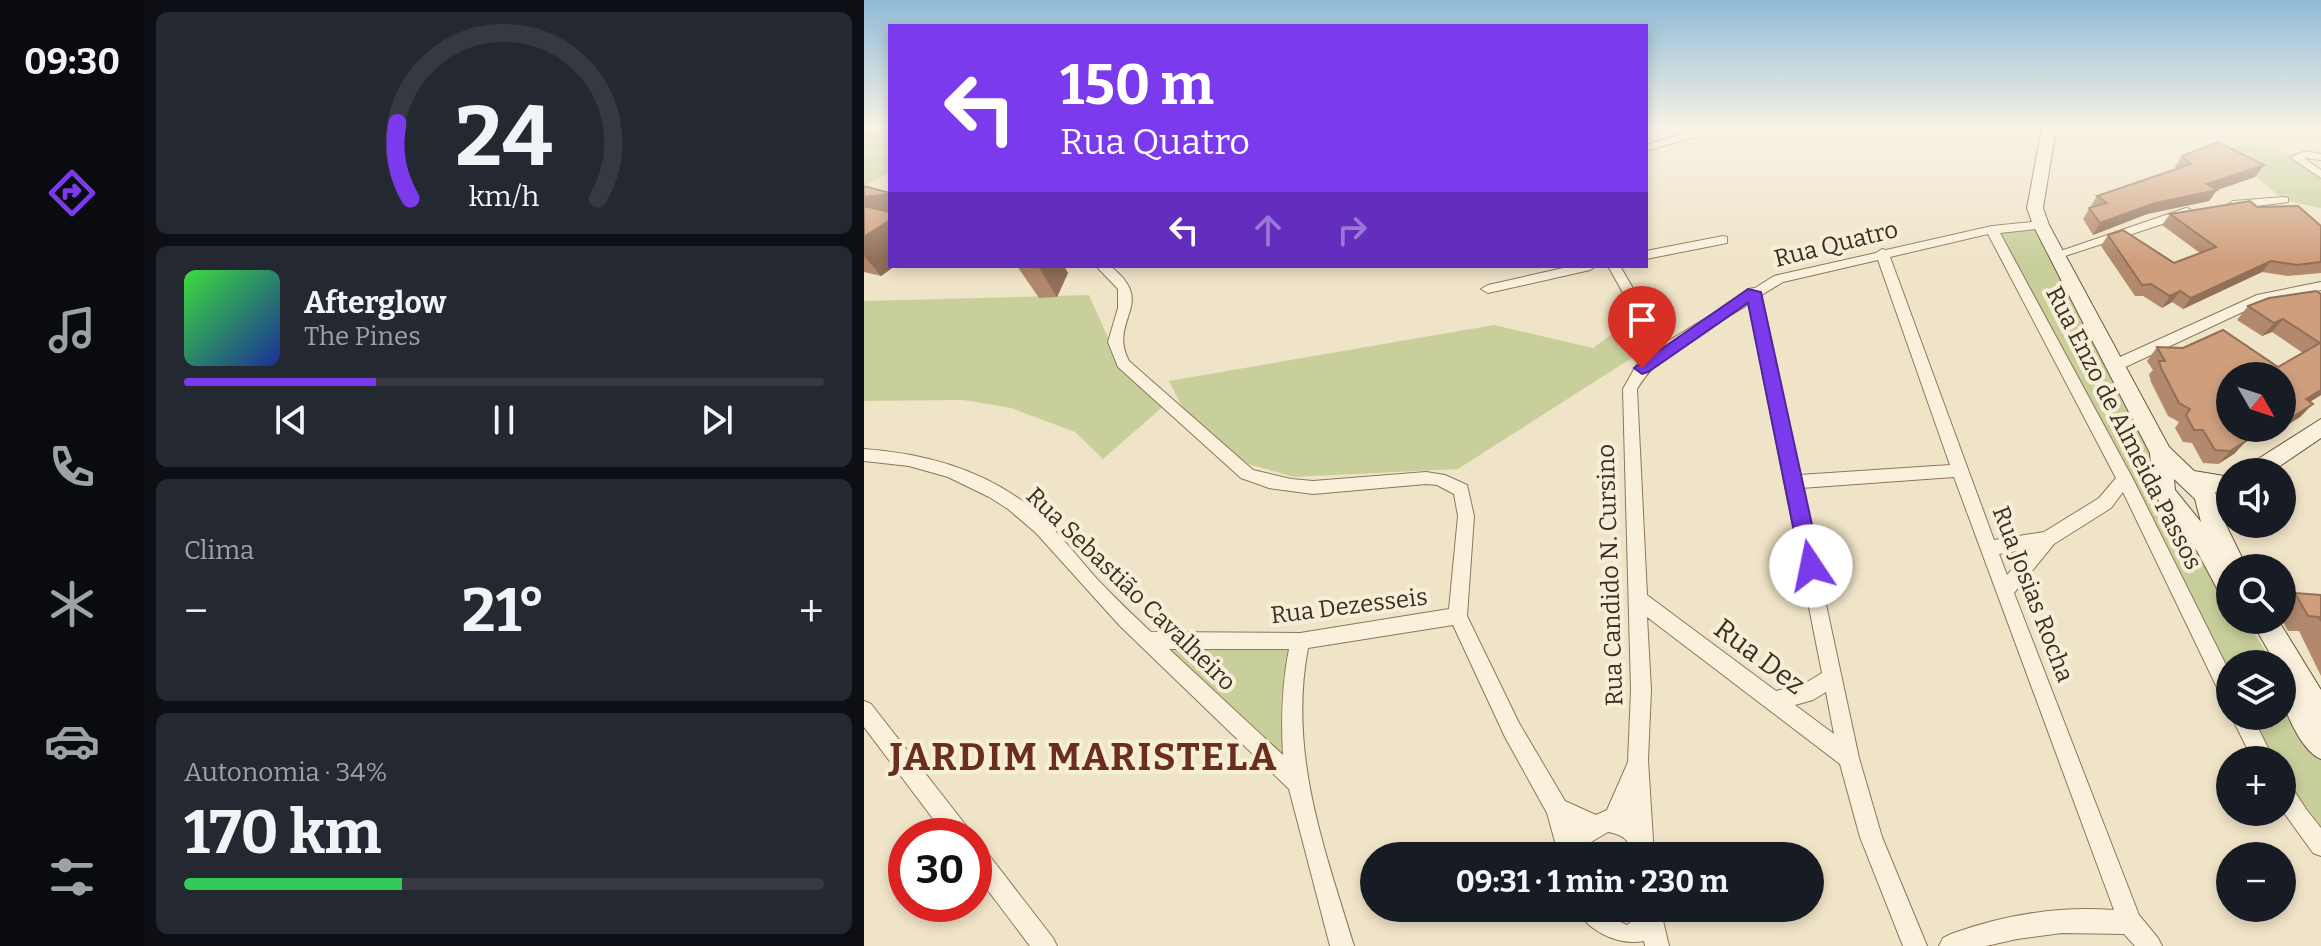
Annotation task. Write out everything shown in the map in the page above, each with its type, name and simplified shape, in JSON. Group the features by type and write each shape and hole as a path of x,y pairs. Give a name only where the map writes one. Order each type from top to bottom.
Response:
{"main road":[{"path":"2041,172 2035,208 2055,255 2161,453 2201,489 2229,554"},
{"path":"2276,458 2321,427"},
{"path":"2161,453 2168,493 2216,563"},
{"path":"2168,493 2171,477 2216,486"},
{"path":"2168,493 2192,509 2216,497"},
{"path":"2272,634 2321,715"},
{"path":"2296,702 2321,745"}],"street":[{"path":"2215,207 2284,200"},
{"path":"2055,255 2157,219 2201,209"},
{"name":"Rua Quatro","path":"1630,389 1642,368 1663,351 1753,292 1779,279 1992,230 2041,225"},
{"name":"Rua Enzo de Almeida Passos","path":"1992,230 2125,479 2216,665"},
{"path":"1648,255 1723,240"},
{"name":"Rua Josias Rocha","path":"1882,253 1988,548 2130,923 2150,946"},
{"path":"1104,268 1124,286 1125,293 1113,330 1114,351 1123,364 1247,474 1270,484 1305,488 1426,478 1461,490 1466,516 1458,616 1512,730 1557,809 1567,842"},
{"path":"1488,289 1581,268"},
{"path":"1615,268 1663,351"},
{"path":"2114,366 2262,298 2321,286"},
{"path":"1753,292 1795,482 1849,758 1871,837 1915,946"},
{"name":"Rua Candido N. Cursino","path":"1630,389 1638,599 1638,760 1642,842"},
{"name":"Rua Sebastião Cavalheiro","path":"864,455 897,456 948,470 993,491 1032,519 1102,596 1297,783"},
{"path":"1795,482 1961,470"},
{"path":"2006,590 2048,539 2105,503 2125,479"},
{"path":"2105,503 2127,507 2143,517"},
{"path":"1988,548 2048,539"},
{"name":"Rua Dez","path":"1638,599 1849,758"},
{"name":"Rua Dezesseis","path":"1150,640 1300,641 1458,616"},
{"path":"1300,641 1291,671 1289,713 1297,783 1342,946"},
{"path":"1774,701 1806,693 1833,677"},
{"path":"864,711 946,818"},
{"name":"Rua Candido N. Cursino","path":"1579,842 1583,834 1604,824 1638,760"},
{"path":"1557,809 1604,824 1634,828 1640,842"},
{"path":"2296,814 2321,845"},
{"path":"992,877 1045,946"},
{"path":"1951,946 1982,934 2052,922 2093,920 2130,923"},
{"path":"1597,922 1609,946"},
{"path":"1600,922 1611,933 1630,937 1647,922"},
{"path":"1652,922 1657,946"}],"green space":[{"path":"864,172 888,172 888,173 864,186"},
{"path":"2251,172 2321,173 2321,208 2284,200"},
{"path":"2038,227 2164,467 2163,487 2216,570 2216,634 2255,634 2264,650 2216,650 2216,661 1997,232"},
{"path":"1089,295 1114,351 1166,404 1103,459 1075,432 1011,408 963,400 864,401 864,301"},
{"path":"1635,317 1649,347 1458,469 1294,477 1248,464 1184,411 1169,381 1494,325 1593,348"},
{"path":"1150,640 1300,641 1297,783"},
{"path":"2296,703 2321,744 2321,846 2296,808 2296,746 2260,746 2251,730 2296,730"}],"building":[{"path":"2167,172 2243,172 2207,184 2217,190 2155,203 2100,223 2089,208 2107,203 2097,196"},
{"path":"864,186 888,192 888,194 864,197"},
{"path":"2250,201 2257,207 2298,206 2321,226 2321,262 2297,265 2271,261 2191,298 2180,291 2170,296 2151,284 2142,285 2108,235 2123,230 2174,263 2216,247 2170,214"},
{"path":"864,206 888,212 888,221 864,237"},
{"path":"2316,291 2321,294 2321,390 2306,399 2313,404 2296,415 2296,362 2287,362 2320,343 2283,319 2274,323 2248,306 2269,298"},
{"path":"2223,330 2271,362 2216,362 2216,442 2244,442 2230,451 2215,450 2203,430 2194,430 2186,415 2190,409 2179,403 2161,368 2159,361 2165,361 2157,347 2183,348"},
{"path":"2296,593 2321,595 2321,621 2319,617 2308,616"}],"district":[{"name":"JARDIM MARISTELA","path":"1084,757"}],"route":[{"path":"1642,368 1753,292 1811,566"}]}
